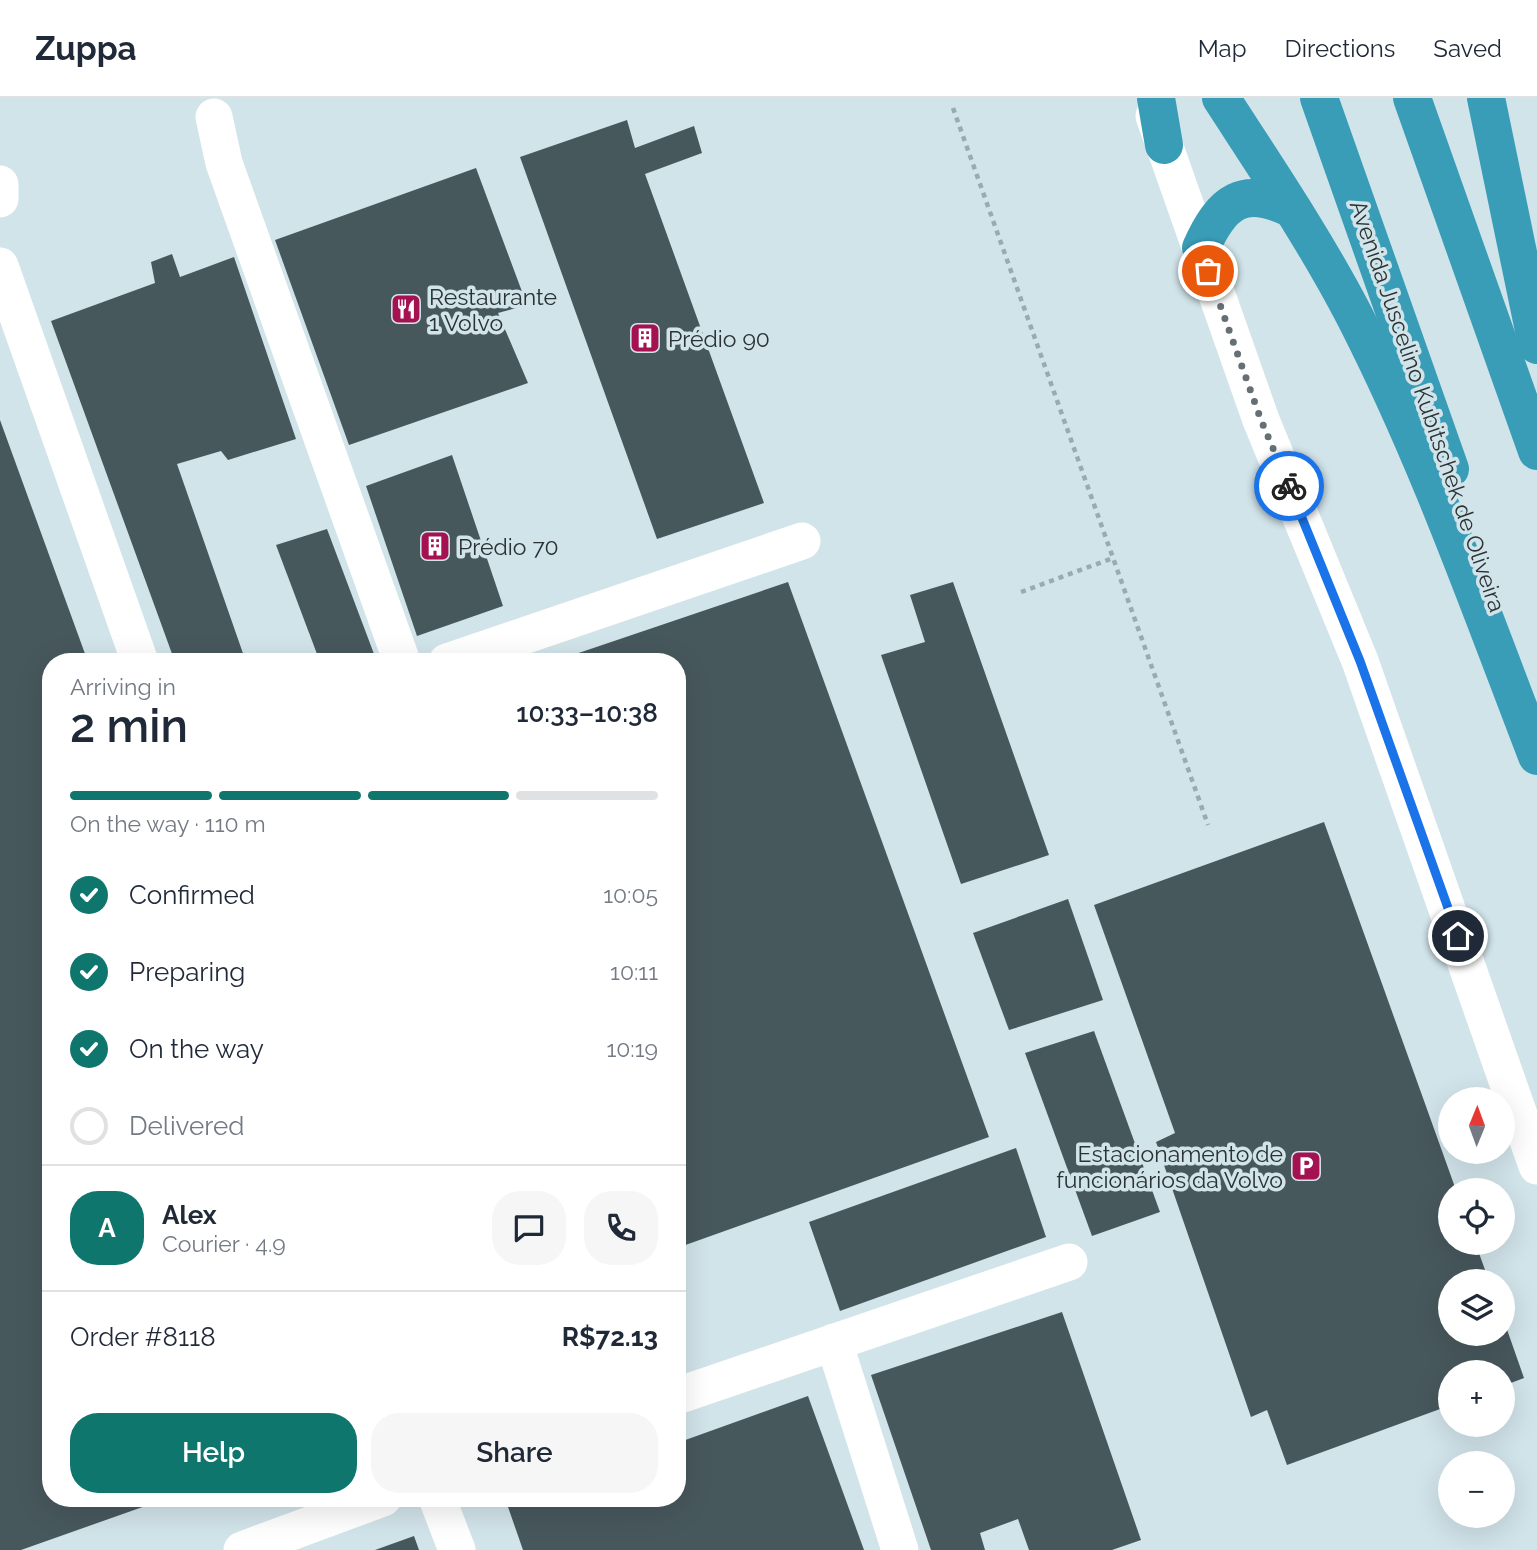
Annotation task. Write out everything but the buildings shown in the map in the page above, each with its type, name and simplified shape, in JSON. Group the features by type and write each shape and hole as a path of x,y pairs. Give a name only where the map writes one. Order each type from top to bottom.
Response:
{"highway":[{"path":"1156,98 1164,145"},
{"path":"1221,98 1292,209 1353,315 1412,438 1537,756"},
{"name":"Avenida Juscelino Kubitschek de Oliveira","path":"1319,98 1537,714"},
{"path":"1412,98 1537,451"},
{"path":"1486,98 1537,345"},
{"path":"1200,248 1211,225 1226,208 1247,197 1268,197 1292,209"}],"street":[{"path":"1147,98 1261,420 1360,661 1537,1166"},
{"path":"214,117 224,163 399,653"},
{"path":"0,184 0,199"},
{"path":"0,266 137,653"},
{"path":"473,653 802,541"},
{"path":"686,1393 1069,1262"},
{"path":"834,1342 900,1550"},
{"path":"242,1550 359,1507"},
{"path":"440,1507 457,1550"}],"path":[{"path":"953,108 1208,825"},
{"path":"1021,592 1113,558"}],"way so far":[{"path":"1208,271 1261,420 1289,486"}],"place":[{"name":"Restaurante 1 Volvo","path":"406,309"},
{"name":"Prédio 90","path":"645,338"},
{"name":"Prédio 70","path":"435,546"},
{"name":"Estacionamento de funcionários da Volvo","path":"1306,1166"}],"route":[{"path":"1289,486 1360,661 1458,936"}]}
